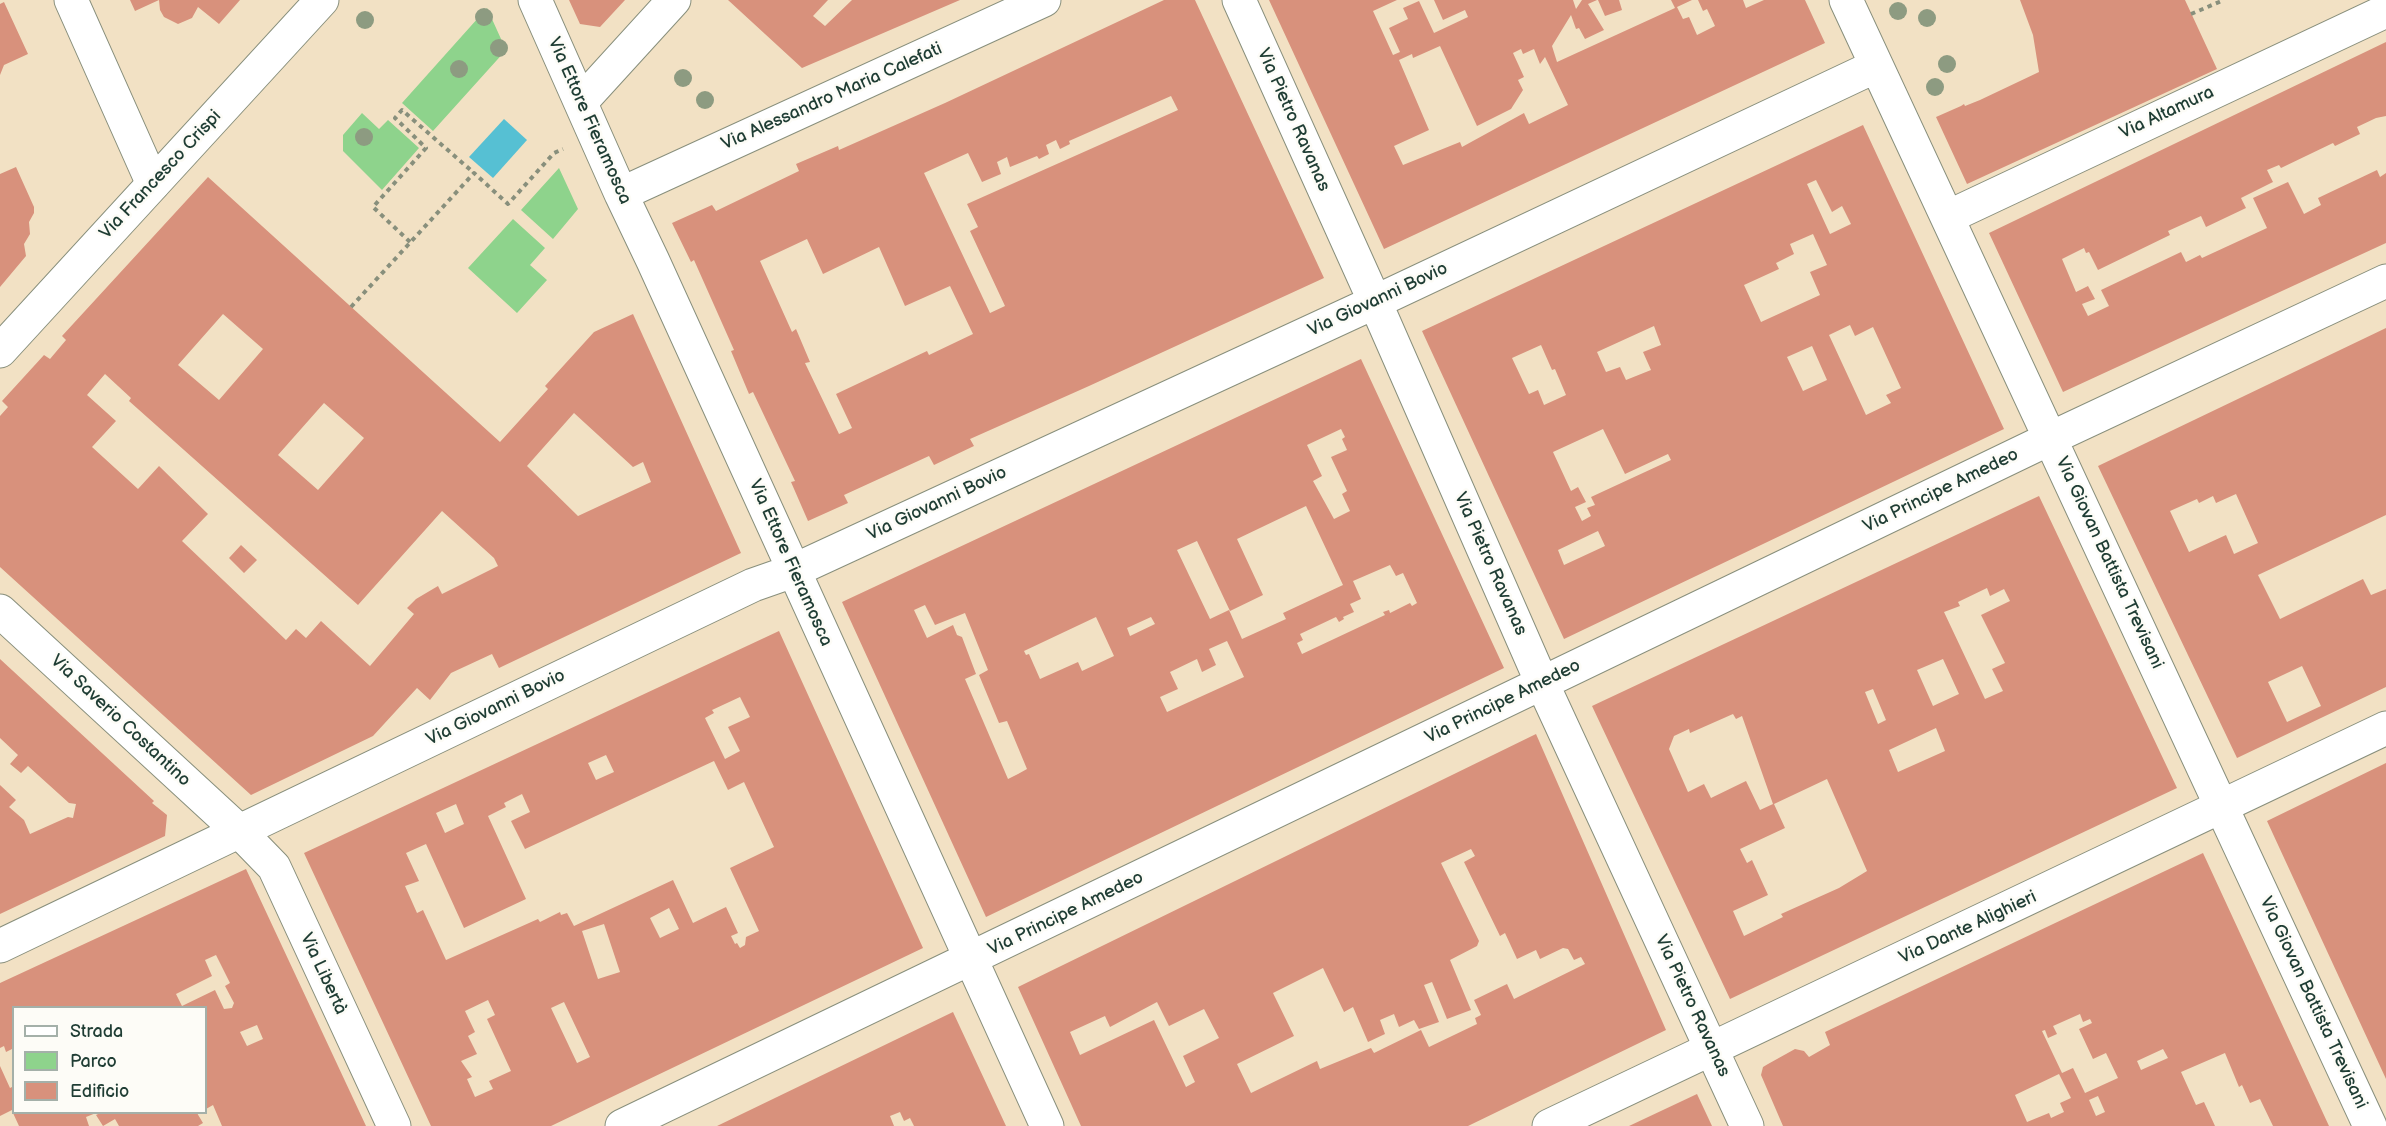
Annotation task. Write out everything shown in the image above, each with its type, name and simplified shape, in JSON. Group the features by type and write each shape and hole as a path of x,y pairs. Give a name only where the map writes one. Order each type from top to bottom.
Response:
{"street":[{"path":"71,0 153,184"},
{"name":"Via Francesco Crispi","path":"0,351 322,0"},
{"name":"Via Ettore Fieramosca","path":"535,0 621,194 1047,1126"},
{"path":"581,102 674,0"},
{"name":"Via Alessandro Maria Calefati","path":"621,194 1044,0"},
{"name":"Via Pietro Ravanas","path":"1239,0 1375,302 1542,683 1747,1126"},
{"name":"Via Giovan Battista Trevisani","path":"1846,0 2370,1126"},
{"name":"Via Altamura","path":"1948,217 2386,10"},
{"name":"Via Giovanni Bovio","path":"0,946 753,585 794,571 1375,302 1876,66"},
{"name":"Via Principe Amedeo","path":"622,1126 2051,438 2386,281"},
{"name":"Via Saverio Costantino","path":"0,611 239,831"},
{"name":"Via Dante Alighieri","path":"1549,1126 2386,728"},
{"name":"Via Libertà","path":"239,831 274,867 394,1126"}],"path":[{"path":"2192,14 2224,0"},
{"path":"410,242 373,207 426,148 395,118 402,110 508,204 554,153 563,149 568,159"},
{"path":"351,307 474,173"}],"green space":[{"path":"487,8 506,50 433,131 402,103"},
{"path":"362,113 379,129 388,120 419,148 382,190 343,151 343,135"},
{"path":"559,168 578,209 553,239 521,210"},
{"path":"513,219 545,248 530,265 547,280 517,313 468,268"}],"water":[{"path":"504,119 527,140 493,178 469,157"}],"building":[{"path":"130,0 159,0 135,11"},
{"path":"159,0 240,0 219,24 198,7 192,18 178,24 164,17 160,10"},
{"path":"569,0 625,0 600,27 580,24"},
{"path":"728,0 828,0 813,16 825,26 852,0 960,0 802,68"},
{"path":"1164,0 1195,0 1324,278 970,439 974,446 934,465 929,456 844,495 848,503 808,521 791,482 795,481 753,392 749,394 731,351 734,350 694,260 691,262 672,223 712,205 716,211 799,171 796,164 838,146 839,150","holes":["1171,96 1178,110 967,204 978,227 970,231 1005,306 990,313 924,173 968,153 982,182 1001,174 997,162 1007,157 1010,167 1037,156 1039,159 1049,154 1046,145 1056,140 1060,149 1070,144 1069,141","807,239 823,274 879,247 905,306 950,286 973,334 929,355 927,351 836,394 852,428 839,434 805,363 810,362 796,329 792,332 760,261"]},
{"path":"1269,0 1397,0 1373,11 1393,55 1400,52 1389,28 1408,19 1403,8 1419,1 1434,33 1468,17 1465,10 1443,20 1434,0 1573,0 1576,9 1582,0 1597,0 1588,4 1604,30 1585,39 1579,28 1576,29 1571,15 1552,46 1557,62 1675,8 1671,0 1692,0 1677,7 1683,19 1689,17 1697,35 1715,26 1707,9 1703,11 1698,0 1743,0 1746,8 1764,0 1805,0 1825,43 1384,249","holes":["1440,46 1477,126 1511,109 1523,90 1518,80 1524,77 1513,53 1521,49 1523,54 1534,49 1540,64 1545,57 1568,105 1529,124 1524,113 1462,147 1460,142 1403,165 1394,146 1429,130 1399,60 1412,54 1413,58"]},
{"path":"1598,0 1619,0 1622,10 1605,16"},
{"path":"2020,0 2185,0 2217,69 1967,184 1936,117 1964,104 1965,106 1980,100 2039,72 2033,35"},
{"path":"4,2 28,54 4,65 0,75 0,4"},
{"path":"2386,42 2386,116 2357,127 2360,134 2335,146 2333,143 2281,168 2279,165 2267,170 2273,182 2241,198 2246,208 2206,227 2201,216 2168,231 2170,235 2098,270 2089,252 2086,253 2084,248 2062,259 2076,292 2088,286 2095,299 2082,304 2088,316 2109,306 2101,290 2181,252 2186,262 2200,255 2202,258 2267,228 2253,198 2288,182 2304,214 2321,205 2318,198 2377,170 2380,177 2386,173 2386,243 2063,392 1989,233"},
{"path":"1863,125 2004,429 1564,639 1422,331","holes":["1816,180 1832,212 1842,206 1851,224 1830,234 1807,184","1813,234 1827,265 1810,272 1820,295 1761,322 1744,285 1779,269 1776,263 1794,254 1790,244","1850,325 1855,336 1873,327 1901,388 1886,395 1891,403 1866,415 1829,335","1654,326 1661,345 1643,352 1651,370 1626,380 1620,367 1606,372 1597,352","1541,345 1566,395 1544,405 1538,390 1529,394 1512,358","1812,346 1827,380 1803,391 1787,357","1603,429 1625,474 1668,454 1671,460 1591,497 1595,505 1587,508 1591,516 1582,521 1575,507 1586,502 1578,487 1571,491 1553,452","1598,531 1605,546 1564,565 1558,550"]},
{"path":"16,167 34,207 34,213 29,222 30,234 24,244 26,256 0,287 0,174"},
{"path":"208,177 500,442 548,389 545,386 594,332 633,314 741,553 499,668 492,654 451,673 430,700 417,688 373,736 251,795 0,567 0,416 8,407 2,401 44,355 50,359 66,340 62,336","holes":["223,314 263,349 219,400 178,365","105,374 131,398 129,401 358,605 442,511 494,558 498,566 442,594 438,586 416,599 407,608 414,614 370,666 321,621 306,638 296,629 286,640 182,541 208,514 159,466 138,489 92,447 116,421 87,395","324,403 364,438 318,490 278,455","574,413 633,467 643,462 651,482 578,516 527,466"]},
{"path":"2386,328 2386,515 2258,575 2280,619 2363,579 2371,595 2386,589 2386,687 2237,758 2098,466","holes":["2236,494 2258,543 2234,554 2226,535 2189,552 2170,511 2197,499 2199,503 2213,496 2216,503","2302,666 2321,706 2287,722 2268,682"]},
{"path":"1361,359 1504,668 986,917 842,602","holes":["1341,429 1347,450 1331,457 1347,491 1342,494 1350,511 1334,519 1313,481 1322,476 1307,445","1306,506 1343,585 1283,613 1286,619 1242,639 1229,610 1210,619 1177,550 1197,541 1230,611 1263,595 1237,539","1390,565 1396,576 1403,573 1417,603 1412,606 1410,603 1390,613 1389,610 1383,612 1385,615 1302,654 1297,643 1303,640 1300,634 1336,617 1339,622 1344,619 1343,617 1354,612 1350,604 1361,599 1353,581","925,605 935,625 965,613 988,670 979,675 999,723 1007,721 1027,769 1008,779 965,679 976,674 962,637 957,635 953,625 927,638 914,610","1096,617 1114,656 1082,671 1078,662 1040,679 1029,654 1026,655 1024,651","1151,617 1155,624 1130,636 1127,628","1227,641 1244,677 1167,712 1160,697 1178,689 1170,672 1197,659 1202,672 1216,665 1209,649"]},
{"path":"2039,496 2177,788 1730,999 1592,706","holes":["1987,588 1990,596 2004,589 2010,601 1981,615 2005,663 1992,669 2003,691 1985,699 1944,612 1960,606 1958,602","1943,659 1959,694 1933,706 1917,670","1873,689 1886,720 1878,724 1865,692","1733,714 1736,719 1742,716 1773,804 1760,810 1746,781 1711,798 1704,784 1688,792 1669,749 1674,736 1689,729 1690,733","1936,728 1945,751 1898,772 1889,750","1827,779 1867,871 1839,888 1781,914 1783,917 1744,936 1733,911 1768,895 1752,860 1747,863 1740,849 1785,828 1774,804"]},
{"path":"241,545 257,560 244,573 229,558"},
{"path":"779,631 923,948 551,1126 431,1126 304,853","holes":["740,697 750,717 728,727 740,751 725,759 705,718 714,713 712,710","606,755 614,772 596,780 588,763","714,761 728,790 744,782 774,847 730,868 759,931 746,937 745,945 740,948 731,936 738,933 726,907 693,923 673,880 574,926 567,913 561,915 560,912 540,922 538,919 446,960 423,910 417,913 405,886 419,881 406,853 426,844 464,928 526,899 488,816 506,807 504,803 522,794 530,812 511,821 525,849","456,804 464,824 445,833 436,813","669,908 679,929 660,938 650,918","604,924 620,972 598,979 582,931","488,1000 495,1015 487,1019 511,1071 489,1081 493,1089 475,1097 467,1079 472,1077 461,1061 477,1054 468,1036 475,1032 465,1011","564,1002 590,1057 577,1063 551,1008"]},
{"path":"0,659 167,815 165,836 0,914 0,785 16,800 9,807 24,820 30,834 68,817 73,818 76,804 69,803 28,766 21,773 10,764 18,755 0,738"},
{"path":"1536,734 1666,1030 1468,1126 1081,1126 1018,987","holes":["1471,849 1475,856 1464,862 1500,936 1505,933 1517,959 1536,950 1540,959 1563,948 1568,949 1574,960 1581,957 1585,964 1514,999 1507,984 1474,1000 1481,1015 1475,1018 1477,1024 1429,1047 1421,1030 1374,1053 1371,1048 1320,1069 1317,1061 1251,1093 1237,1064 1294,1036 1273,993 1323,968 1344,1012 1353,1007 1368,1042 1385,1034 1380,1020 1394,1014 1399,1027 1414,1020 1419,1029 1439,1022 1424,985 1432,982 1447,1019 1471,1010 1450,960 1477,946 1479,941 1441,863","1157,1002 1169,1026 1204,1009 1219,1038 1183,1056 1195,1082 1186,1087 1154,1020 1080,1055 1070,1032 1105,1016 1110,1027"]},
{"path":"2386,763 2386,1079 2267,821"},
{"path":"2203,853 2329,1126 2273,1126 2260,1099 2250,1103 2242,1085 2239,1087 2225,1053 2181,1072 2196,1105 2204,1102 2215,1126 1783,1126 1761,1075 1763,1067 1795,1049 1804,1051 1809,1057 1830,1045 1825,1032","holes":["2080,1014 2083,1022 2090,1019 2092,1023 2079,1029 2093,1059 2106,1053 2118,1078 2085,1093 2073,1068 2062,1073 2042,1031 2045,1030 2048,1038 2057,1034 2053,1026","2163,1049 2168,1058 2141,1070 2137,1061","2059,1074 2071,1098 2060,1103 2064,1112 2051,1118 2049,1113 2027,1122 2015,1095","2098,1096 2105,1112 2096,1116 2089,1100"]},
{"path":"246,869 366,1126 222,1126 213,1105 207,1108 207,1006 182,1006 12,1006 12,1049 6,1052 4,1046 0,1048 0,983","holes":["216,955 230,983 225,986 234,1003 232,1008 224,1009 215,990 182,1006 176,994 212,976 205,960","257,1025 263,1039 247,1046 240,1032"]},
{"path":"953,1012 1006,1126 914,1126 910,1118 904,1121 900,1112 890,1116 894,1126 717,1126"},
{"path":"0,1066 10,1088 12,1087 12,1110 0,1116"},
{"path":"1697,1094 1712,1126 1629,1126"},
{"path":"13,1114 94,1114 86,1117 89,1126 19,1126"},
{"path":"198,1114 203,1123 198,1126 119,1126 115,1119 103,1126 96,1115"}]}
